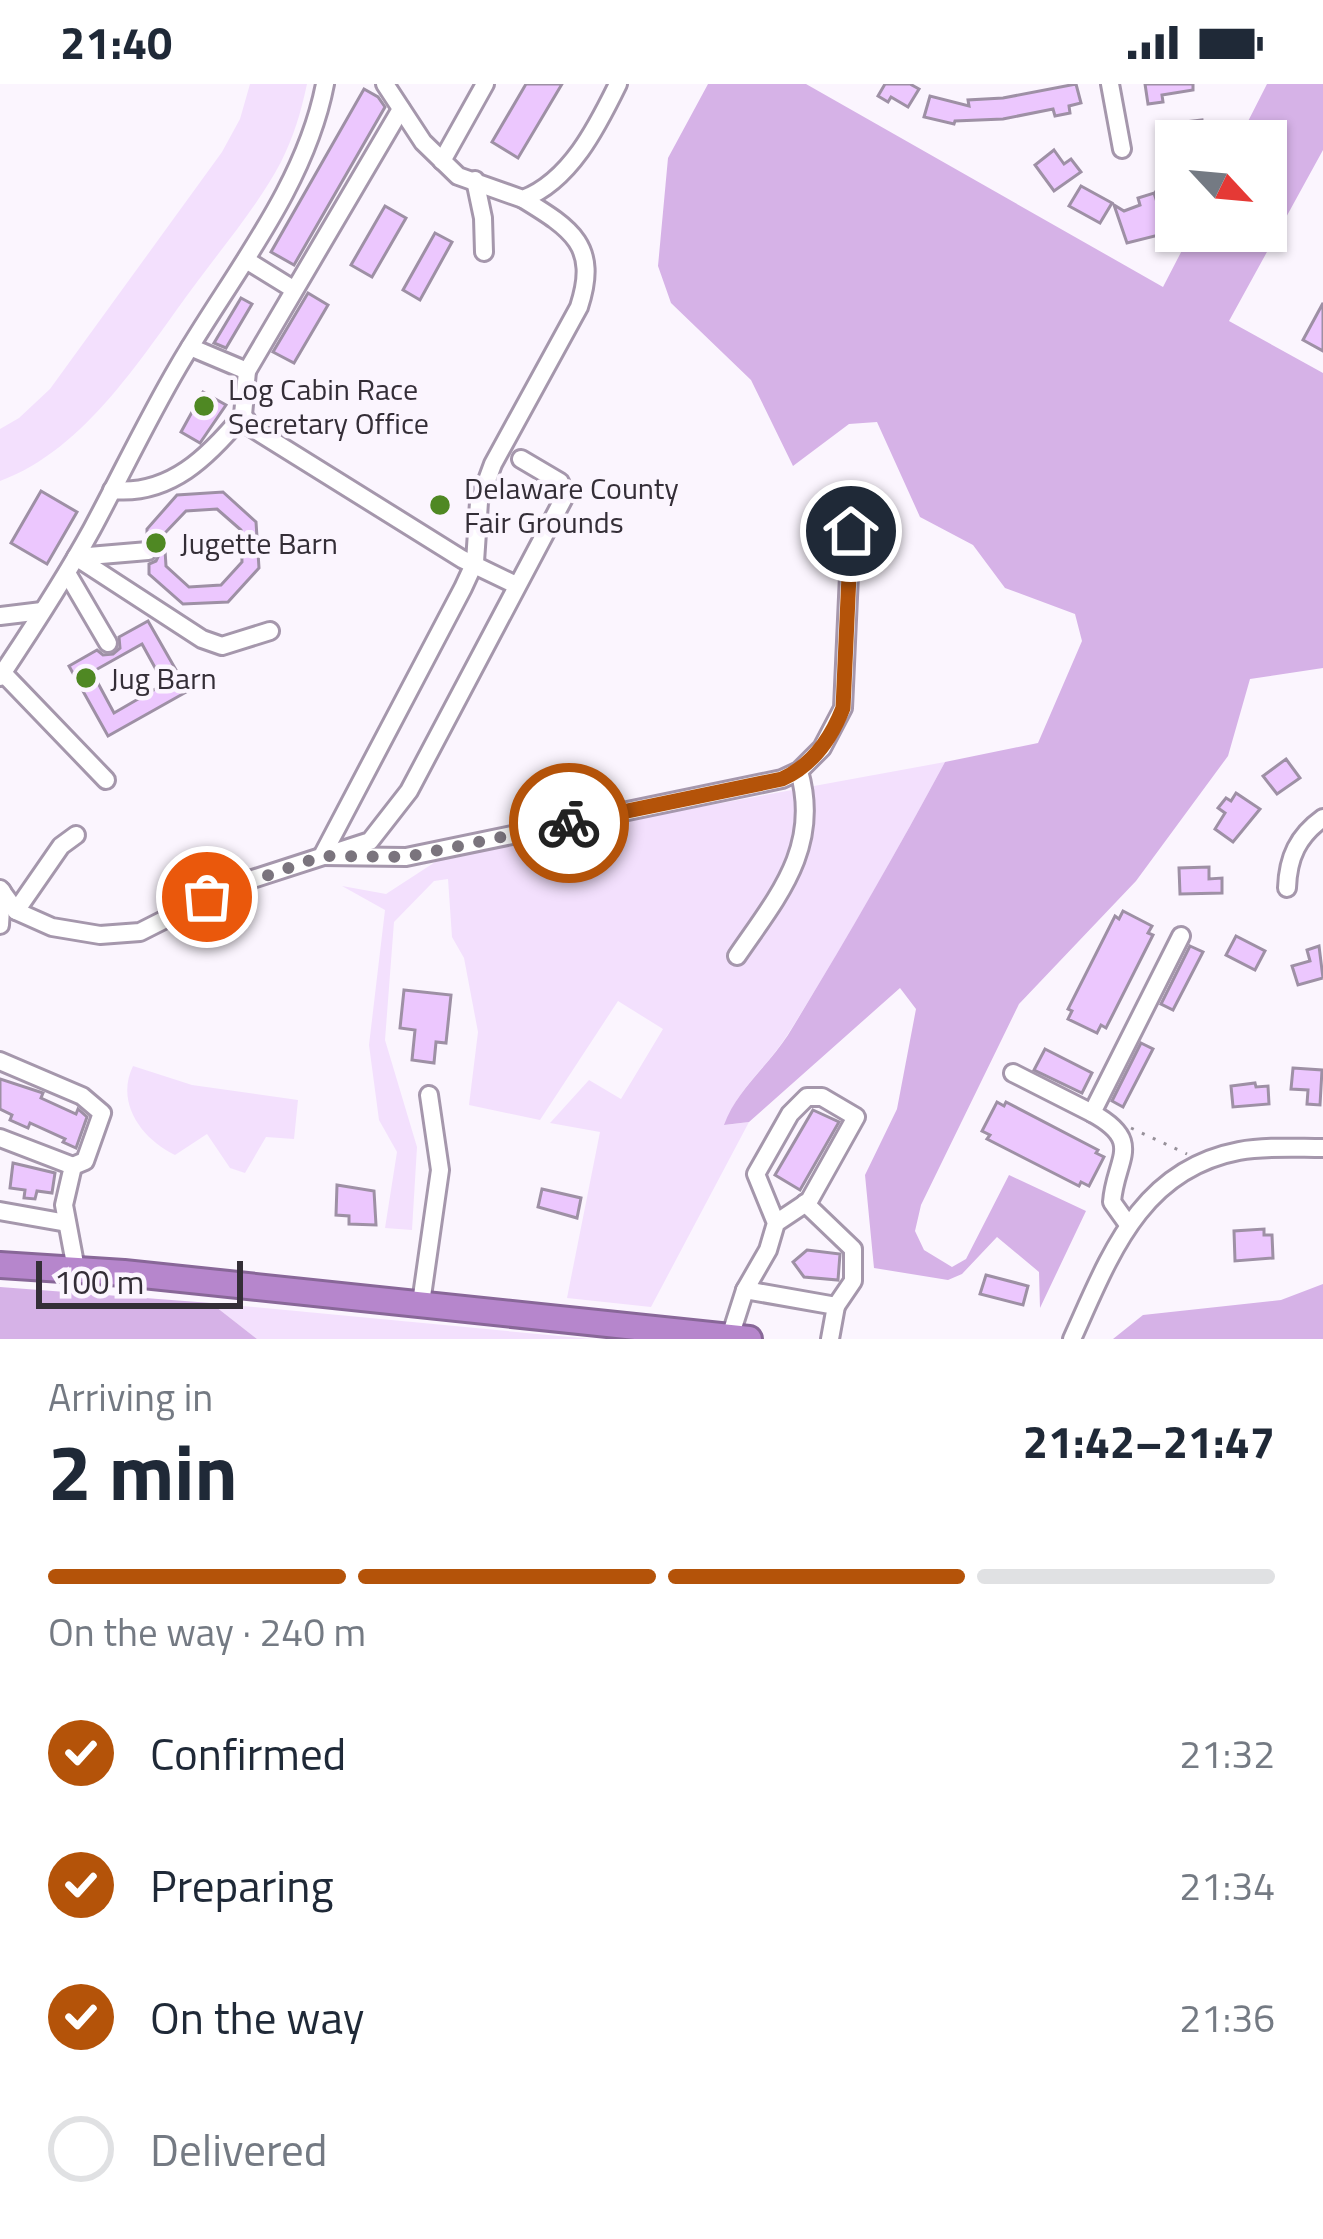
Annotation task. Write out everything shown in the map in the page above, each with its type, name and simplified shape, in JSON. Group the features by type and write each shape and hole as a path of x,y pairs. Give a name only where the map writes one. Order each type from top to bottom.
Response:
{"highway":[{"path":"0,1265 739,1338"}],"street":[{"path":"106,780 2,675 71,565 190,347 246,260 296,166 320,112 326,84"},
{"path":"322,856 475,562 479,502 493,464 579,307 587,282 585,252 574,235 523,199 458,176 423,142 385,84"},
{"path":"442,160 485,84"},
{"path":"523,199 543,191 563,171 601,118 618,84"},
{"path":"1110,84 1123,149"},
{"path":"112,490 151,489 183,472 211,455 243,415 247,371 401,109"},
{"path":"475,180 484,252"},
{"path":"246,260 293,289"},
{"path":"190,347 247,371"},
{"path":"243,415 252,428 355,494 462,560 517,585"},
{"path":"1,890 16,911 52,928 100,935 140,932 231,886 370,841 392,817 565,496 560,482 521,459"},
{"path":"322,856 406,857 758,784 800,771 835,730 843,708 851,531"},
{"path":"71,565 148,551"},
{"path":"71,565 222,646 270,631"},
{"path":"71,565 108,644"},
{"path":"0,616 42,611"},
{"path":"737,956 773,903 807,830 800,771"},
{"path":"1287,888 1290,859 1308,829 1323,818"},
{"path":"16,911 61,847 76,835"},
{"path":"0,926 1,890"},
{"path":"1092,1113 1180,936"},
{"path":"0,1060 82,1096 102,1113 85,1161 73,1166 0,1138"},
{"path":"1013,1073 1111,1124 1123,1142 1124,1165 1112,1202 1127,1223"},
{"path":"421,1303 440,1171 429,1095"},
{"path":"739,1338 745,1290 768,1250 776,1223 805,1203 856,1117 822,1097 807,1097 790,1114 755,1174 776,1223"},
{"path":"1072,1339 1127,1223 1180,1175 1225,1154 1323,1148"},
{"path":"73,1166 64,1205 76,1269"},
{"path":"805,1203 854,1249 853,1281 836,1306 830,1339"},
{"path":"0,1211 67,1223"},
{"path":"745,1290 836,1306"}],"path":[{"path":"1128,1128 1189,1155"}],"shaded area":[{"path":"250,84 307,84 290,143 262,193 156,339 87,423 31,466 0,481 0,429 50,389 222,152 240,119"},
{"path":"708,84 806,84 1163,287 1181,252 1267,252 1229,321 1323,373 1323,668 1250,679 1228,756 1136,881 1019,1004 921,1205 915,1231 924,1250 952,1267 966,1259 1009,1175 1086,1211 1040,1308 1039,1272 997,1237 962,1274 948,1280 874,1268 865,1175 897,1109 916,1009 900,988 749,1122 724,1125 736,1101 788,1035 945,762 1038,743 1082,641 1075,614 1005,588 973,545 920,517 877,422 849,424 793,466 751,380 671,303 658,266 668,158"},
{"path":"1267,84 1323,84 1323,150 1287,215 1287,120 1249,120"},
{"path":"945,762 809,1001 730,1112 725,1125 749,1122 651,1307 567,1298 600,1132 550,1123 589,1080 621,1099 663,1029 618,1001 540,1120 469,1105 478,1032 464,958 452,937 448,879 434,881 394,922 385,1040 417,1147 412,1230 385,1228 397,1152 379,1120 369,1045 385,910 342,886 386,894 449,853"},
{"path":"133,1066 192,1085 298,1100 294,1139 266,1137 245,1173 230,1168 207,1134 175,1155 152,1140 135,1118 127,1093"},
{"path":"1323,1284 1323,1339 1113,1339 1143,1315 1281,1300"},
{"path":"0,1287 211,1303 257,1339 0,1339"},
{"path":"211,1303 591,1339 257,1339"}],"building":[{"path":"526,84 562,84 518,158 492,142"},
{"path":"885,84 910,84 919,89 908,107 878,96"},
{"path":"1076,84 1081,103 1069,106 1070,113 1055,116 1053,109 954,124 924,117 930,96 969,106 968,100"},
{"path":"1145,84 1193,84 1193,90 1162,95 1163,102 1148,104"},
{"path":"364,89 385,107 294,265 271,252"},
{"path":"1054,150 1064,164 1071,159 1081,172 1054,191 1035,165"},
{"path":"1081,186 1112,203 1100,223 1069,206"},
{"path":"1154,193 1155,236 1127,243 1114,205 1124,211 1140,205 1138,198"},
{"path":"385,206 406,218 372,277 351,265"},
{"path":"435,233 452,242 420,300 403,290"},
{"path":"308,293 328,305 294,363 273,352"},
{"path":"241,298 252,304 226,348 214,343"},
{"path":"1323,303 1323,351 1303,340"},
{"path":"203,392 226,405 200,443 181,432"},
{"path":"41,491 77,512 47,564 11,543"},
{"name":"Jugette Barn","path":"223,492 256,522 259,568 228,602 183,604 149,574 149,564 161,551 158,543 147,538 147,529 177,495","holes":["217,509 241,530 242,562 221,585 189,587 166,566 164,534 186,511"]},
{"name":"Jug Barn","path":"148,621 188,691 108,736 69,666 97,650 113,654 120,648 119,637","holes":["142,644 164,684 114,713 92,672"]},
{"path":"1286,759 1300,778 1277,794 1263,776"},
{"path":"1236,793 1260,809 1233,842 1215,829 1225,813 1218,808"},
{"path":"1209,867 1209,879 1222,878 1222,893 1180,894 1179,868"},
{"path":"1123,911 1152,926 1148,933 1153,935 1106,1028 1101,1025 1097,1033 1068,1019 1072,1011 1068,1009 1115,916 1119,919"},
{"path":"1236,936 1265,951 1255,970 1226,955"},
{"path":"1190,946 1203,952 1173,1010 1161,1004"},
{"path":"1319,946 1323,978 1298,985 1292,966 1310,961 1307,950"},
{"path":"404,990 451,995 446,1043 436,1042 434,1063 412,1060 415,1030 400,1028"},
{"path":"1141,1043 1153,1049 1123,1107 1112,1101"},
{"path":"1045,1049 1092,1073 1082,1093 1034,1070"},
{"path":"1293,1068 1322,1070 1320,1105 1307,1104 1308,1090 1291,1089"},
{"path":"0,1079 43,1093 41,1098 76,1114 78,1109 87,1117 76,1148 30,1123 28,1128 10,1120 12,1115 0,1109"},
{"path":"1255,1083 1256,1087 1268,1086 1269,1104 1233,1107 1231,1086"},
{"path":"997,1102 1004,1106 1006,1102 1098,1150 1104,1157 1089,1186 1081,1182 1079,1186 987,1139 990,1135 982,1131"},
{"path":"813,1110 839,1122 800,1190 775,1175"},
{"path":"13,1163 55,1173 52,1193 37,1191 35,1199 24,1198 25,1190 10,1188"},
{"path":"337,1185 374,1191 376,1225 349,1224 349,1216 336,1215"},
{"path":"542,1189 581,1198 577,1218 538,1207"},
{"path":"1264,1229 1264,1235 1272,1235 1273,1258 1235,1261 1234,1231"},
{"path":"807,1250 840,1254 838,1280 804,1277 793,1262"},
{"path":"986,1275 1028,1286 1023,1305 980,1294"}],"way so far":[{"path":"207,897 322,856 406,857 569,823"}],"place":[{"name":"Log Cabin Race Secretary Office","path":"204,406"},
{"name":"Delaware County Fair Grounds","path":"440,505"},
{"name":"Jugette Barn","path":"156,543"},
{"name":"Jug Barn","path":"86,678"}],"route":[{"path":"569,823 782,779 800,771 835,730 843,708 851,531"}]}
